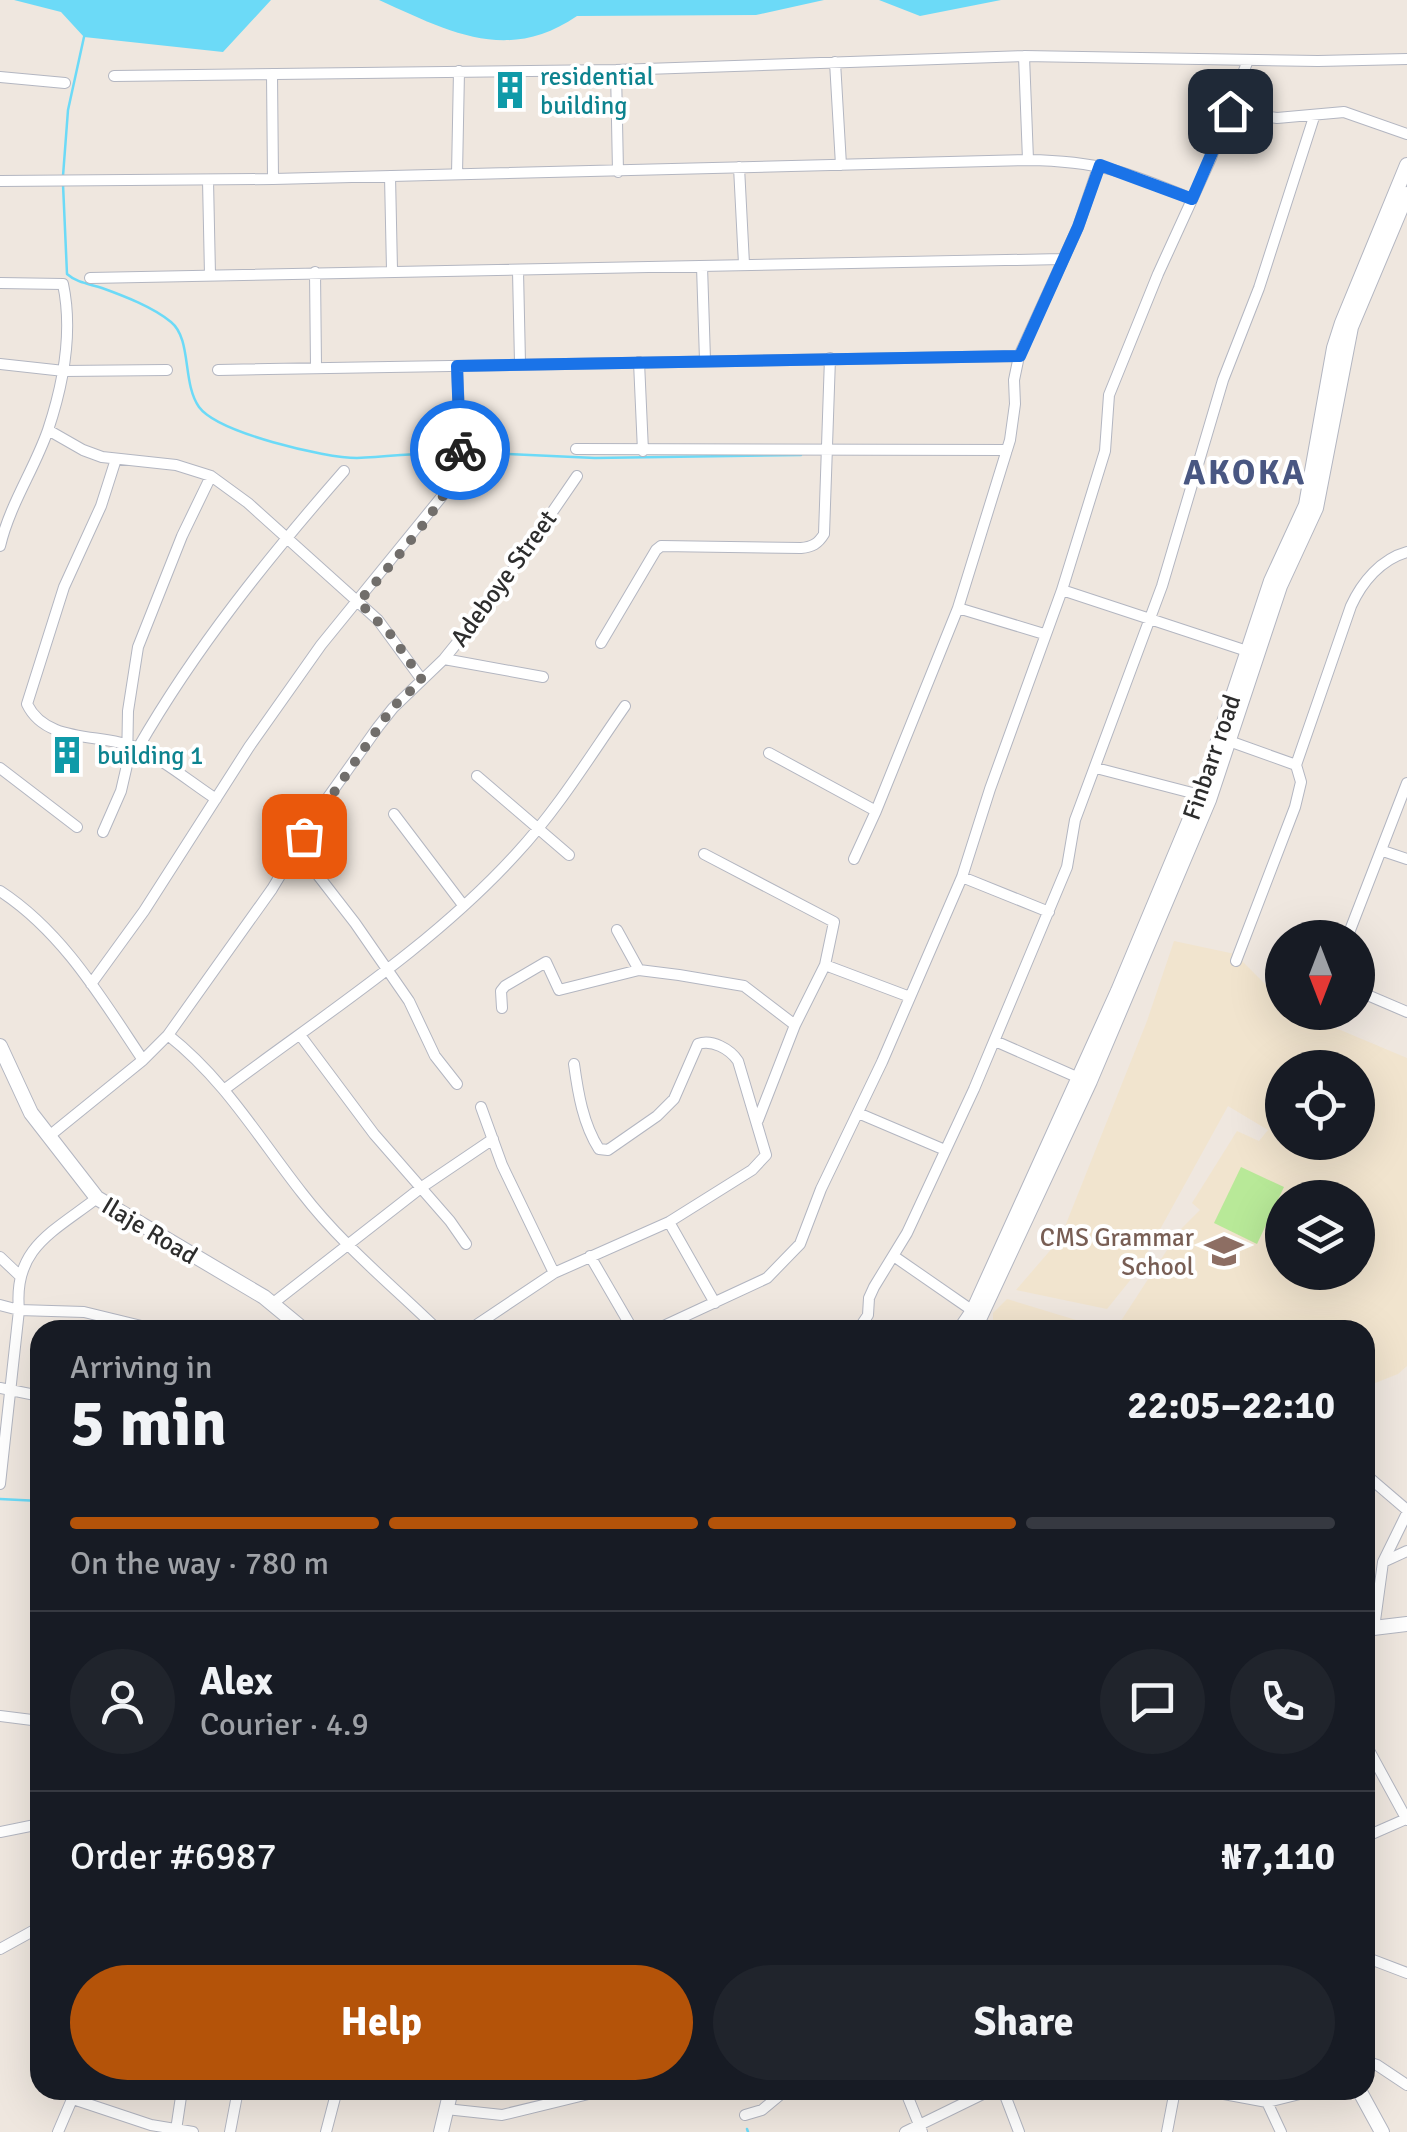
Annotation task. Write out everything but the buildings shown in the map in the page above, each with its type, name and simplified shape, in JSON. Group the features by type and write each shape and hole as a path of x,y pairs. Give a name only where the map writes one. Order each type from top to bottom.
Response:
{"main road":[{"name":"Finbarr road","path":"967,1320 1177,864 1271,581 1306,505 1342,323 1407,165"},
{"name":"Finbarr road","path":"979,1320 1090,1081 1229,741 1280,586 1316,508 1350,327 1403,218 1407,194"},
{"name":"Ilaje Road","path":"0,1046 31,1113 97,1198 272,1304 292,1320"},
{"path":"1375,1628 1407,1624"},
{"path":"433,2132 440,2100"},
{"path":"441,2132 448,2100"},
{"path":"1364,2100 1382,2132"}],"street":[{"path":"1024,56 1028,160"},
{"path":"114,76 616,70 1024,56 1407,58"},
{"path":"677,1320 777,1271 800,1244 962,877 1106,451 1109,395 1248,60"},
{"path":"835,62 841,166"},
{"path":"616,70 618,172"},
{"path":"457,174 459,71"},
{"path":"272,74 273,179"},
{"path":"0,77 65,84"},
{"path":"1230,111 1277,118 1344,112 1407,134"},
{"path":"865,1320 874,1287 895,1257 995,1041 1067,866 1075,820 1150,620 1224,380 1259,288 1314,117"},
{"path":"0,181 618,172 1028,160 1100,165 1192,199"},
{"path":"854,859 958,608 1007,450 1020,356 1078,227 1100,165"},
{"path":"739,168 744,264"},
{"path":"390,176 392,270"},
{"path":"208,180 210,275"},
{"path":"90,278 1062,258"},
{"path":"702,266 705,360"},
{"path":"518,271 520,363"},
{"path":"315,272 316,367"},
{"path":"0,284 63,284 66,349 48,430 0,546"},
{"path":"218,370 1020,356"},
{"path":"601,644 652,556 662,546 816,545 824,534 830,358"},
{"path":"639,362 643,450"},
{"path":"0,364 64,371 167,370"},
{"path":"91,984 144,912 321,646 452,484 461,453 457,366"},
{"path":"48,430 83,450 116,459 176,465 210,476 288,538 359,602 392,636 422,680"},
{"path":"576,449 826,453 1007,450"},
{"path":"116,459 101,506 64,587 27,704 32,714 58,730 134,747 216,799"},
{"path":"104,832 134,747 246,585 344,471"},
{"path":"134,747 129,696 138,647 210,476"},
{"name":"Adeboye Street","path":"48,1137 168,1035 392,708 444,658 523,558 577,476"},
{"path":"1236,961 1300,792 1296,765 1358,591 1387,561 1407,552"},
{"path":"1062,590 1247,652"},
{"path":"958,608 1044,634"},
{"path":"444,658 543,677"},
{"path":"226,1089 387,970 463,905 538,828 626,706"},
{"path":"1229,741 1296,765"},
{"path":"768,753 876,811"},
{"path":"0,768 76,827"},
{"path":"1096,768 1200,795"},
{"path":"477,776 568,855"},
{"path":"1354,920 1407,783"},
{"path":"394,814 463,905"},
{"path":"1382,851 1407,859"},
{"path":"292,853 333,892 422,1023 435,1056 457,1084"},
{"path":"704,854 834,922 826,966 795,1025 758,1120"},
{"path":"962,877 1049,912"},
{"path":"0,891 53,936 143,1060"},
{"path":"617,930 640,970"},
{"path":"502,1008 501,991 505,986 541,963 549,964 559,990 640,970 744,986 795,1025"},
{"path":"826,966 910,997"},
{"path":"1375,999 1407,1012"},
{"path":"168,1035 226,1089 303,1194 348,1244 426,1320"},
{"path":"300,1035 374,1134 466,1244"},
{"path":"995,1041 1080,1078"},
{"path":"484,1320 554,1273 669,1222 763,1160 766,1150 758,1120 734,1054 698,1044 681,1088 666,1108 630,1136 601,1150 592,1138 585,1116 574,1064"},
{"path":"481,1107 502,1165 554,1273"},
{"path":"858,1113 945,1150"},
{"path":"272,1304 422,1187 493,1139"},
{"path":"0,1484 6,1389 19,1310 19,1275 38,1243 97,1198"},
{"path":"669,1222 714,1303"},
{"path":"590,1256 628,1320"},
{"path":"0,1257 19,1275"},
{"path":"895,1257 973,1311"},
{"path":"0,1305 19,1310 84,1312 117,1320"},
{"path":"1375,1483 1407,1511 1383,1562 1375,1600"},
{"path":"1383,1562 1407,1550"},
{"path":"0,1716 30,1720"},
{"path":"1375,1761 1407,1819 1375,1833"},
{"path":"0,1832 30,1826"},
{"path":"0,1949 30,1932"},
{"path":"1375,1961 1407,1973"},
{"path":"1375,2064 1407,2085"},
{"path":"58,2132 72,2100"},
{"path":"88,2100 149,2128 193,2132"},
{"path":"176,2130 180,2100"},
{"path":"230,2132 236,2100"},
{"path":"326,2132 334,2100"},
{"path":"446,2109 485,2115 515,2114 568,2100"},
{"path":"745,2115 762,2110 774,2100"},
{"path":"909,2100 920,2128"},
{"path":"904,2132 920,2128 972,2100"},
{"path":"1007,2100 1018,2132"},
{"path":"1167,2132 1173,2100"},
{"path":"1256,2100 1274,2100"},
{"path":"1266,2102 1281,2132"}],"shaded area":[{"path":"1174,941 1235,954 1265,984 1265,1030 1340,1030 1407,1058 1407,1366 1398,1374 1375,1383 1375,1320 1122,1320 1180,1230 1200,1210 1192,1203 1237,1131 1259,1141 1265,1134 1265,1160 1375,1160 1375,1050 1265,1050 1265,1128 1228,1106 1136,1273 1107,1309 1016,1290 1060,1239 1147,1021"},
{"path":"1007,1299 1076,1320 993,1320 993,1313"}],"green space":[{"path":"1241,1167 1269,1180 1265,1180 1265,1227 1257,1244 1214,1223"}],"water":[{"path":"14,0 271,0 223,52 84,37 61,12"},
{"path":"379,0 824,0 756,15 577,16 526,38 502,40 454,31"},
{"path":"879,0 1001,0 920,16"}],"waterway":[{"path":"63,176 68,110 84,37"},
{"path":"63,184 67,274 138,302 171,322 182,339 194,397 210,417 249,435 342,457 457,452"},
{"path":"465,452 595,458 801,455"},
{"path":"0,1499 30,1500"}],"way so far":[{"path":"304,836 392,708 422,680 392,636 359,602 452,484 460,450"}],"place":[{"name":"residential building","path":"510,90"},
{"name":"building 1","path":"67,755"},
{"name":"CMS Grammar School","path":"1224,1251"}],"district":[{"name":"AKOKA","path":"1245,472"}],"route":[{"path":"460,450 457,366 1020,356 1078,227 1100,165 1192,199 1230,111"}]}
